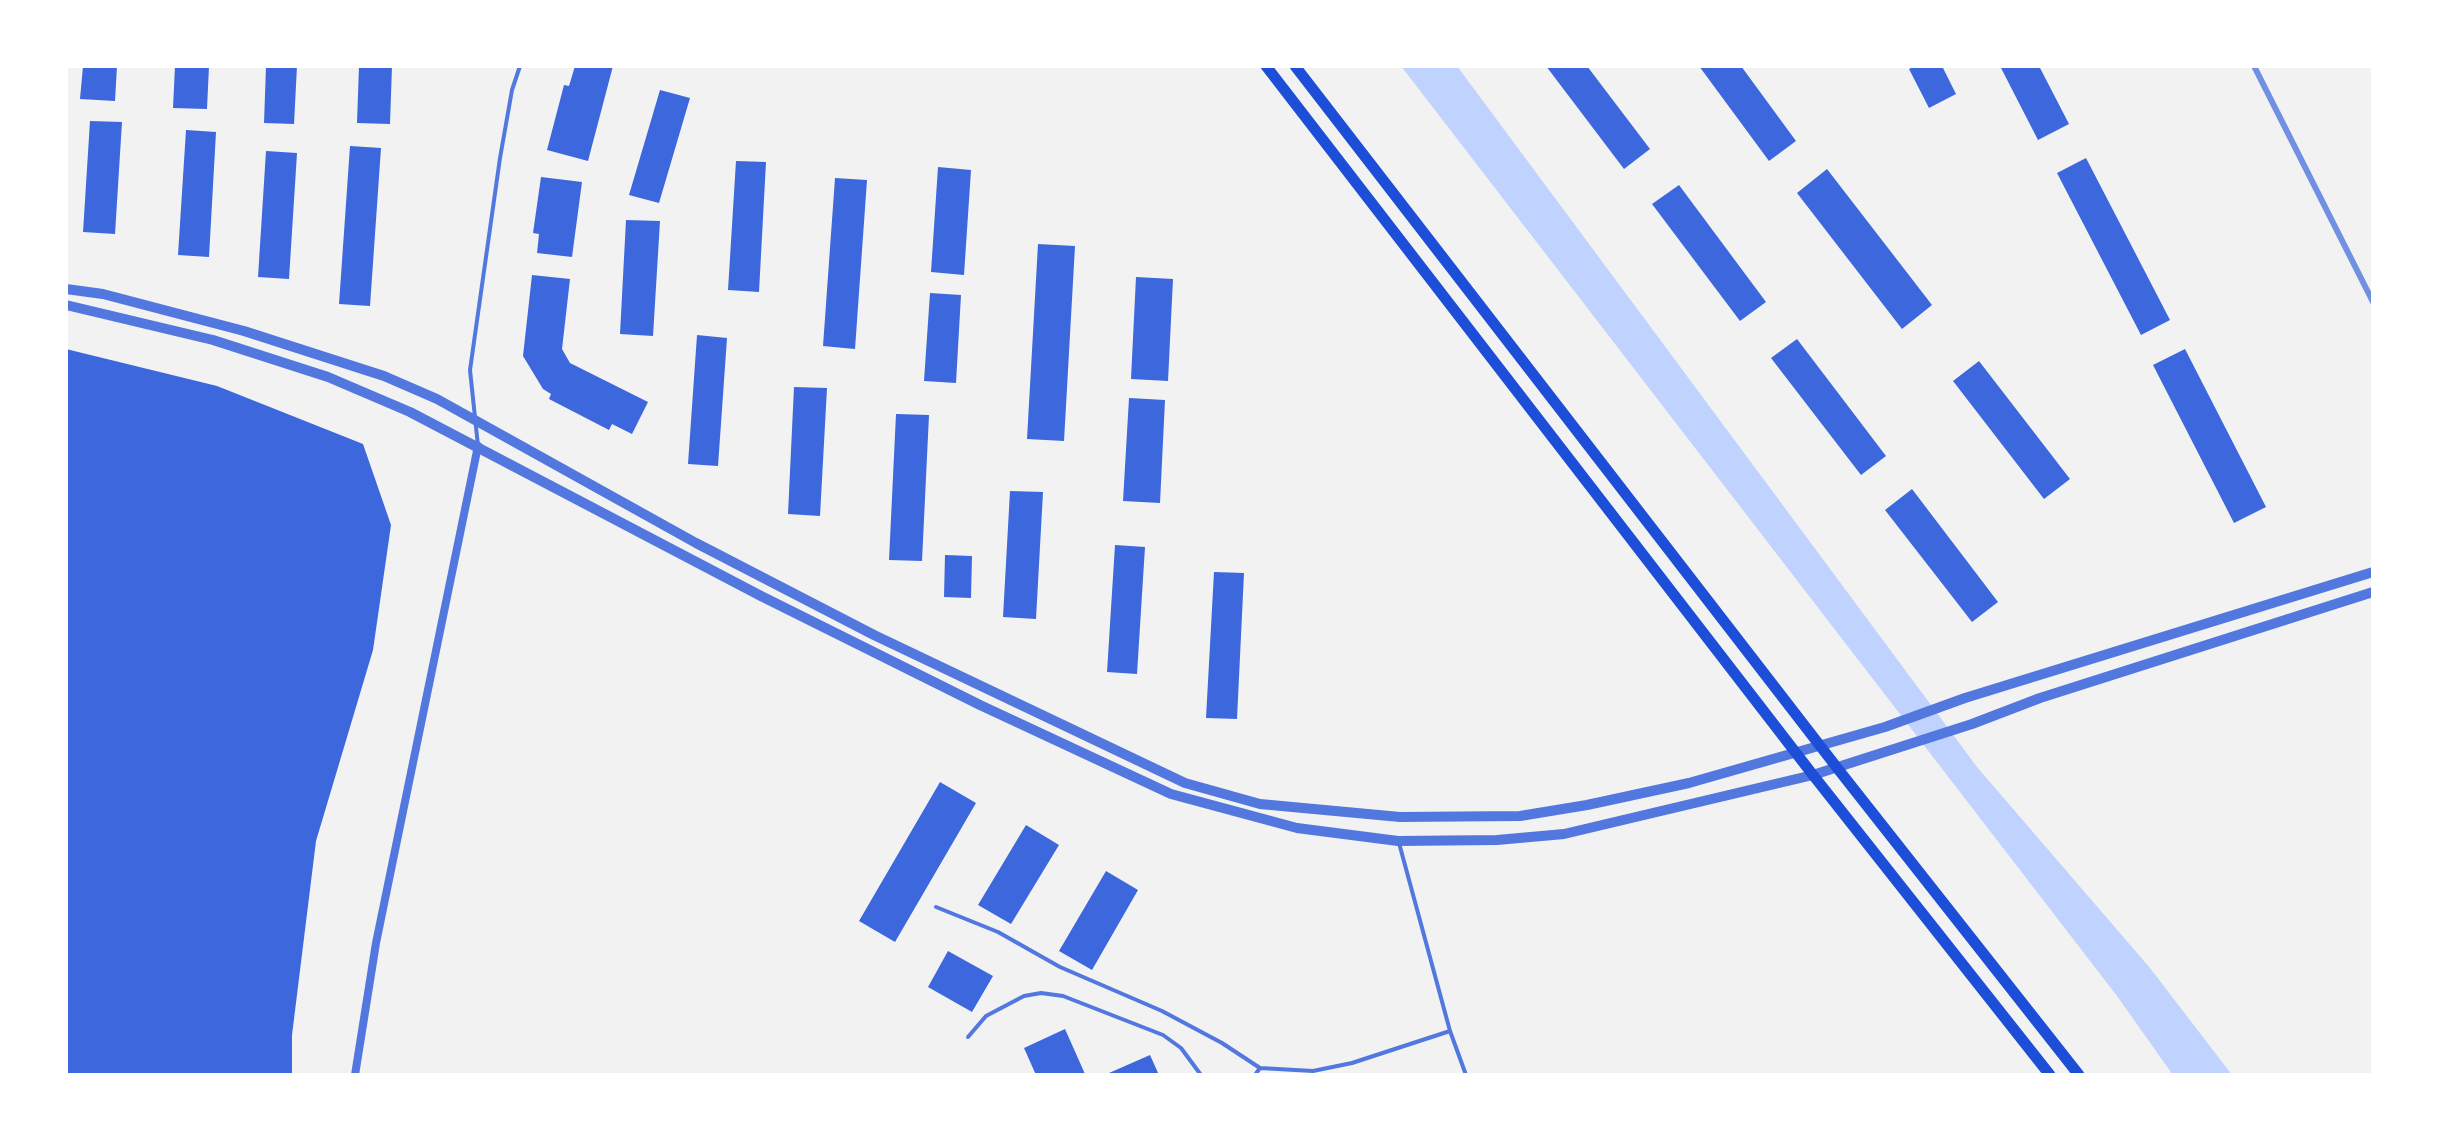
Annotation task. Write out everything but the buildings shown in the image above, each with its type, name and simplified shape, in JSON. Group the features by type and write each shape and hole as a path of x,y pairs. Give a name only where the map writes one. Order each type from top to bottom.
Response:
{"main road":[{"path":"1266,66 1813,775 2050,1075"},
{"path":"1295,66 1820,746 2079,1075"}],"street":[{"path":"66,289 103,294 244,331 384,376 437,399 696,543 940,667 1185,783 1260,804 1400,817 1520,816 1587,805 1689,783 1885,727 1980,693 2373,572"},
{"path":"66,305 213,340 328,377 410,412 761,596 980,705 1171,794 1297,828 1398,841 1484,841 1564,834 1838,769 2040,698 2373,592"},
{"path":"355,1075 376,943 478,446"}],"lane":[{"path":"478,446 470,370 500,158 512,90 520,66"},
{"path":"1398,841 1450,1031 1466,1075"},
{"path":"936,907 998,932 1060,967 1162,1011 1222,1043 1260,1068 1313,1071 1352,1063 1450,1031"},
{"path":"968,1037 986,1016 1024,996 1041,993 1063,996 1163,1035 1181,1048 1201,1075"},
{"path":"1255,1075 1260,1068"}],"water":[{"path":"1401,66 1457,66 1977,767 2150,968 2232,1075 2173,1075 2117,996"}],"railway":[{"path":"2254,66 2373,302"}]}
